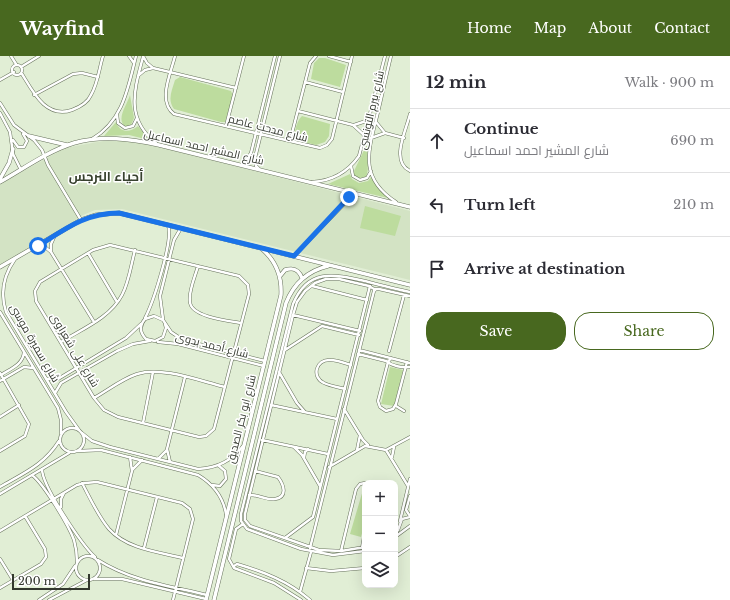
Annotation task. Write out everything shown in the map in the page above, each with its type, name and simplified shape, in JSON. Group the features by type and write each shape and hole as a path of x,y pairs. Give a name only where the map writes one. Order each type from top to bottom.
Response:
{"main road":[{"path":"29,136 68,146"},
{"name":"شارع المشير احمد اسماعيل","path":"0,182 45,156 68,146 89,140 117,139 159,145 410,206"},
{"path":"0,179 9,163 12,149"},
{"path":"0,267 81,220 96,215 119,213 410,285"},
{"name":"شارع ابو بكر الصديق","path":"206,600 281,295 280,276 275,263 261,248"},
{"name":"شارع ابو بكر الصديق","path":"214,600 286,304 292,290 302,278 320,268 330,265"},
{"path":"280,276 282,272 290,268 298,271 302,278"},
{"path":"251,417 258,419"},
{"path":"221,538 229,540"}],"street":[{"path":"11,56 16,64 21,67"},
{"path":"21,67 39,56"},
{"path":"21,67 22,74 34,95 42,104 51,109 70,111 79,108 91,96 98,77 103,56"},
{"path":"129,56 134,63"},
{"path":"89,140 105,130 117,115 125,100 136,56"},
{"path":"143,56 147,63 153,68"},
{"path":"143,56 134,101 137,118 146,134 159,145"},
{"name":"شارع مدحت عاصم","path":"175,56 165,95 165,101 174,114 316,148 324,148 332,139 352,56"},
{"path":"226,126 244,56"},
{"path":"243,165 250,156 275,56"},
{"path":"259,169 256,166 255,158 280,56"},
{"path":"290,142 310,63 316,56"},
{"path":"329,56 351,62"},
{"name":"شارع بيرم التونسى","path":"311,182 333,178 351,166 359,156 385,56"},
{"name":"شارع بيرم التونسى","path":"391,56 371,138 368,158 371,171 382,190 398,204"},
{"path":"14,72 13,67 16,64"},
{"path":"138,75 145,70 153,68 236,88"},
{"path":"14,72 18,75 22,74"},
{"path":"0,80 14,72"},
{"path":"34,95 73,74 82,73 98,77"},
{"path":"305,82 343,92"},
{"path":"0,103 14,126 22,133 27,141 24,147 18,147 12,140"},
{"path":"298,111 353,125 362,124 369,120"},
{"path":"0,113 10,132 15,160 21,170"},
{"path":"410,114 400,158 403,166 410,171"},
{"path":"117,115 118,124 125,128 133,126 137,118"},
{"path":"375,122 385,133 404,138"},
{"path":"353,125 365,136"},
{"path":"22,133 29,136 38,145 81,220"},
{"path":"371,138 385,133"},
{"path":"351,166 353,176 360,180 367,178 371,171"},
{"path":"294,256 348,200 348,191"},
{"path":"46,379 55,380 126,338 145,319 153,300 170,236 167,225"},
{"path":"54,393 60,383 122,348 160,340 166,333 160,296 174,237 181,228"},
{"path":"51,252 51,244 55,235"},
{"path":"38,246 45,247 51,252 94,322"},
{"name":"شارع على شعراوى","path":"107,246 135,250 164,258 239,276 246,282 249,294 214,429 210,435 199,437 111,414 104,410 94,398 35,296 37,286 40,282 97,248 107,246"},
{"path":"61,342 106,314 117,302 124,290 135,250"},
{"path":"88,253 117,302"},
{"name":"شارع سميرة موسى","path":"15,259 7,272 1,288 6,312 54,393 79,430"},
{"path":"198,266 190,300 192,309 200,314 241,323"},
{"path":"362,547 341,551 310,548 247,524 245,517 295,298 302,288 311,280 322,276 334,275 410,292"},
{"path":"275,382 285,350 286,337 300,296 310,286 320,281 339,279 410,296"},
{"path":"320,281 322,288"},
{"path":"284,538 312,519 371,283"},
{"path":"310,548 374,291 378,284"},
{"path":"310,286 367,300"},
{"path":"389,351 404,295"},
{"name":"شارع سميرة موسى","path":"0,312 58,408 61,420 61,433"},
{"path":"294,315 360,331"},
{"path":"364,315 368,316"},
{"path":"145,319 154,316 163,320"},
{"path":"142,322 141,331 146,339 150,341"},
{"name":"شارع أحمد بدوى","path":"165,324 171,332 183,340 233,353 265,364"},
{"path":"285,350 322,326 359,335"},
{"path":"286,337 291,342 296,342"},
{"name":"شارع أحمد بدوى","path":"155,341 178,344 232,358 265,364"},
{"path":"359,350 408,362 396,406 393,409 386,411 378,404 388,363 391,358"},
{"path":"0,451 22,438 28,430 28,421 0,374 21,362 24,352"},
{"path":"358,354 406,368 410,367"},
{"path":"345,389 322,382 316,373 316,368 318,365 330,360 351,365"},
{"path":"0,381 24,367 34,369"},
{"path":"94,398 136,375 153,372 185,377 225,387"},
{"path":"143,423 153,372"},
{"path":"279,372 297,403 306,412"},
{"path":"158,460 167,449 185,377"},
{"path":"275,382 284,381"},
{"path":"270,403 337,419"},
{"path":"270,403 241,514 242,524 249,530 311,552 333,555 362,551"},
{"path":"292,409 297,403"},
{"path":"0,416 19,405"},
{"path":"396,406 404,411"},
{"path":"344,409 368,445 386,450 410,437"},
{"path":"0,488 42,462 52,452 61,433 72,428 79,430 98,443 158,460 198,468 218,465 236,454 245,444"},
{"path":"78,451 83,445 82,433"},
{"path":"357,450 360,435"},
{"path":"59,440 62,448 69,453"},
{"path":"262,440 328,454"},
{"path":"329,467 368,445"},
{"path":"292,446 304,459 320,486"},
{"path":"392,460 394,446"},
{"path":"167,449 170,462"},
{"path":"304,459 305,452 309,449"},
{"path":"0,494 69,453 101,450 198,475 212,485 222,500 227,517"},
{"path":"329,450 333,452"},
{"path":"386,450 408,486"},
{"path":"116,535 132,471 130,457"},
{"path":"149,462 150,458"},
{"path":"132,471 142,460"},
{"path":"327,460 331,461"},
{"path":"212,485 220,486 226,479 225,471 218,465"},
{"path":"42,469 45,481 80,540 98,560 114,570 132,577 207,595"},
{"path":"250,495 274,499 282,495 284,492 284,486 278,477 255,471"},
{"path":"32,475 40,483 72,536 76,549 77,562 64,584 39,600"},
{"path":"398,530 410,479"},
{"path":"0,531 82,483 97,482 185,504 192,512 193,519 173,600"},
{"path":"82,483 106,525 116,535 131,544 183,558"},
{"path":"341,551 356,489 362,484"},
{"path":"61,508 61,501 64,493"},
{"path":"400,521 404,517 410,517 406,510 410,496"},
{"path":"144,548 157,497"},
{"path":"0,588 40,564 46,557 45,549 25,516"},
{"path":"242,524 236,529 229,559 237,570 274,583 301,600"},
{"path":"399,525 401,529 406,529"},
{"path":"398,535 410,526"},
{"path":"290,533 292,541 290,544"},
{"path":"398,555 410,547"},
{"path":"300,592 311,552"},
{"path":"77,562 83,556 95,557"},
{"path":"0,559 13,580"},
{"path":"95,579 100,572 98,560"},
{"path":"234,566 238,565 277,578 310,600"},
{"path":"237,570 239,567 238,565"},
{"path":"76,566 80,577 87,580"},
{"path":"306,568 332,571 362,568"},
{"path":"49,600 87,580 95,579 122,579 206,600"}],"shaded area":[{"path":"122,140 145,143 410,211 410,280 122,209 95,210 83,215 58,232 0,265 0,184 65,148 103,141"}],"green space":[{"path":"319,58 325,58 346,65 340,87 311,79 314,63"},
{"path":"180,77 231,91 233,96 225,122 174,109 170,99 175,80"},
{"path":"130,95 134,118 131,125 126,127 123,124 122,116"},
{"path":"302,116 330,124 329,136 325,142 316,145 296,140 296,127"},
{"path":"116,122 120,128 126,131 132,130 138,126 149,140 129,135 104,136"},
{"path":"366,146 368,146 367,173 366,177 359,178 354,175 354,171"},
{"path":"350,174 352,179 359,183 368,181 371,177 388,198 328,184"},
{"path":"365,206 401,216 395,236 360,228"},
{"path":"390,367 403,370 394,406 381,404"},
{"path":"362,493 361,537 350,534"}],"district":[{"name":"أحياء النرجس","path":"106,176"}],"route":[{"path":"38,246 81,220 96,215 119,213 294,256 348,200 349,197"}]}
